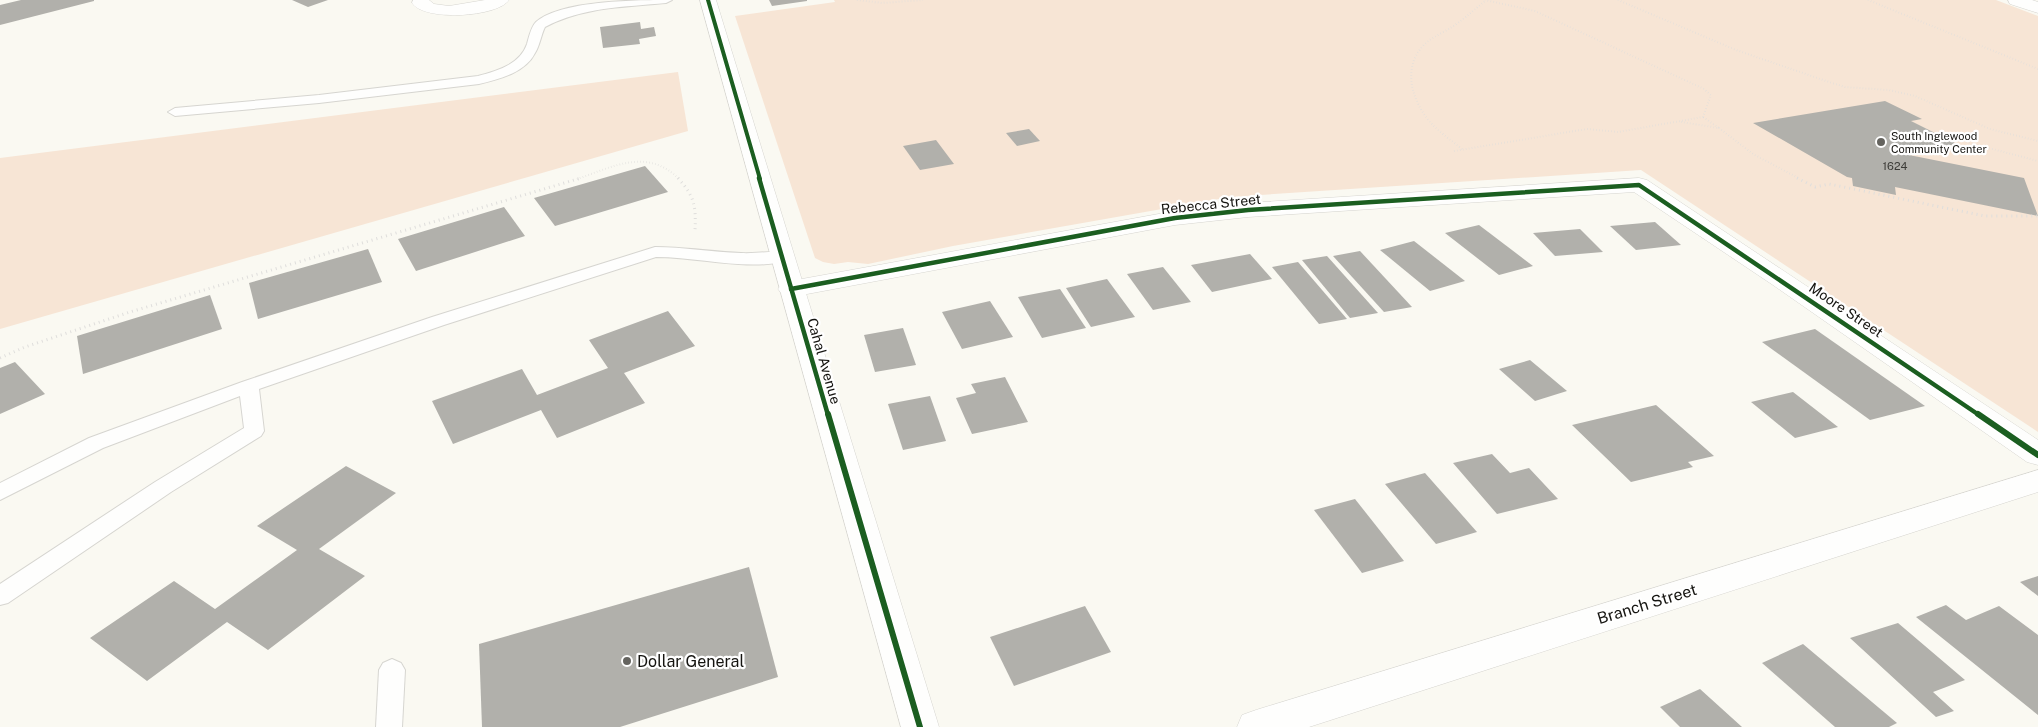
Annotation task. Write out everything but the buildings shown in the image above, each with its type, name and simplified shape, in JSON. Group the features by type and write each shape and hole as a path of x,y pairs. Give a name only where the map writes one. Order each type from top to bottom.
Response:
{"street":[{"path":"421,0 420,3 428,8 449,10 491,4 501,0"},
{"name":"Cahal Avenue","path":"708,0 920,727"},
{"path":"2016,0 2038,8"},
{"name":"Rebecca Street","path":"791,289 1111,228 1174,218 1248,210 1639,185"},
{"name":"Moore Street","path":"1639,185 2038,455"},
{"name":"Branch Street","path":"1256,727 2038,481"}],"lane":[{"path":"175,112 307,102 488,77 520,63 532,50 540,25 551,17 584,10 666,0"},
{"path":"0,492 96,443 249,386 438,321 655,252 681,252 726,258 761,259 782,257"},
{"path":"0,596 163,487 254,431 249,386"},
{"path":"389,727 392,670"}],"path":[{"path":"857,0 882,3 923,0"},
{"path":"1462,149 1428,120 1412,88 1412,66 1414,57 1424,45 1455,25 1485,0 1535,11 1704,89 1712,95 1703,117"},
{"path":"1618,0 1736,50 1829,82 1845,86 1889,90 1915,96 1990,129 2038,141"},
{"path":"1868,0 2038,69"},
{"path":"1454,150 1587,129 1618,132 1703,117 1753,154 1815,187 1829,184 1985,216 2038,216"},
{"path":"1679,122 1718,128"},
{"path":"1966,142 2038,161"},
{"path":"0,358 25,347 130,312 510,200 618,166 648,161 659,163 669,169 688,190 696,208 694,254"}],"shaded area":[{"path":"834,0 1996,0 2038,16 2038,432 1641,170 1230,197 953,246 868,264 848,262 834,264 823,262 815,258 735,16 835,2"},
{"path":"678,72 688,131 0,329 0,158"}],"cycle path":[{"path":"708,0 920,727"},
{"path":"791,289 1175,218 1248,210 1639,185 2038,455"}],"place":[{"name":"South Inglewood Community Center","path":"1881,142"},
{"name":"Dollar General","path":"627,661"}]}
